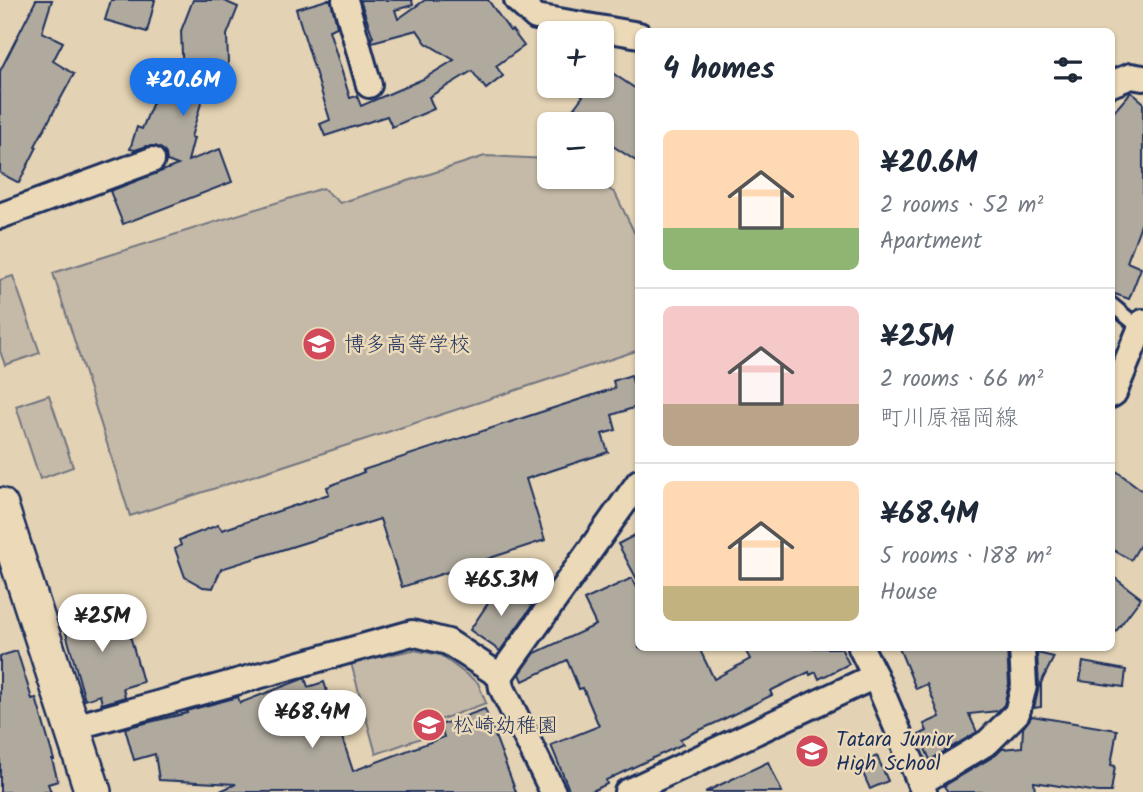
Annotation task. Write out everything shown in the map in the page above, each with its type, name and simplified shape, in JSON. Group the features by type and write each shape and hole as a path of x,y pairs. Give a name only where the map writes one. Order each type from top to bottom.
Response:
{"main road":[{"path":"0,506 93,792"}],"street":[{"path":"345,0 369,85"},
{"path":"517,0 536,17 635,34"},
{"path":"1115,82 1131,76 1143,78"},
{"path":"0,216 152,160"},
{"path":"1115,391 1142,326"},
{"path":"552,792 502,688 500,676 635,488"},
{"path":"71,728 412,634 448,642 500,676"},
{"path":"862,651 922,788 988,742 1017,713 1024,686 1022,651"},
{"path":"627,792 875,676"}],"lane":[{"path":"1115,307 1142,326"}],"shaded area":[{"path":"485,156 537,158 537,189 608,189 615,193 635,234 635,351 130,516 53,273 323,188 340,203"},
{"path":"13,276 40,353 5,365 0,351 0,280"},
{"path":"49,395 73,467 40,479 16,406"},
{"path":"413,650 440,655 478,683 486,703 434,722 438,732 376,754 351,663"}],"building":[{"path":"36,0 52,0 42,32 63,42 53,61 74,74 35,146 37,147 19,183 0,173 0,71"},
{"path":"111,0 155,0 147,32 105,20"},
{"path":"193,0 222,0 238,7 227,35 229,89 205,90 191,137 194,138 188,161 220,149 232,182 123,224 110,191 178,165 167,161 162,149 155,146 130,149 137,127 142,129 158,90 183,78 181,31"},
{"path":"331,0 337,27 329,30 350,98 357,96 361,106 423,79 454,60 426,43 417,30 372,42 373,37 360,0 412,0 413,5 395,10 398,19 425,0 488,0 524,46 496,66 503,76 486,89 472,71 429,97 434,109 392,127 387,116 325,136 320,124 330,120 296,9"},
{"path":"614,74 635,88 635,160 614,147 614,112 571,112 582,98 614,98"},
{"path":"1131,92 1143,102 1143,219 1127,262 1141,268 1129,299 1115,294 1115,110"},
{"path":"631,375 635,407 612,415 616,430 602,434 608,452 526,479 545,540 402,587 380,519 221,569 213,588 203,587 185,577 175,549 181,545 179,540 218,525 222,530 329,494 327,487 364,472 363,470 615,388 613,381"},
{"path":"1115,470 1143,491 1143,540 1131,560 1115,551"},
{"path":"635,535 635,576 618,544"},
{"path":"632,578 635,584 635,651 700,651 714,679 750,659 746,651 842,651 849,664 819,679 816,672 810,675 809,672 770,691 772,695 680,739 683,744 606,780 607,784 590,792 570,792 551,745 599,726 583,688 579,689 567,660 523,681 520,674 535,653 596,625 584,600"},
{"path":"1115,578 1141,598 1115,633"},
{"path":"501,584 532,606 500,651 470,630"},
{"path":"102,607 105,619 124,614 143,682 123,688 125,697 102,704 100,695 85,700 62,619"},
{"path":"17,651 32,699 36,698 54,760 58,781 48,784 51,792 0,792 0,656"},
{"path":"900,651 1007,651 1009,684 1004,705 998,711 969,714 977,732 930,760 919,735 927,731 924,724 940,717 927,684 916,689"},
{"path":"1037,653 1054,657 1041,683 1041,707 1034,708 1039,686"},
{"path":"1083,662 1126,670 1124,687 1080,681"},
{"path":"305,678 308,687 324,682 353,771 444,737 440,725 485,709 516,792 218,792 236,784 159,780 155,754 134,760 125,728 238,697 240,703"},
{"path":"1032,716 1117,730 1111,765 1115,766 1111,792 1034,782 1035,792 948,792 944,786 1002,749 1022,747 1023,728"},
{"path":"877,756 888,781 870,789 859,764"},
{"path":"768,762 782,792 705,792"}],"place":[{"name":"博多高等学校","path":"319,344"},
{"name":"松崎幼稚園","path":"429,725"},
{"name":"Tatara Junior High School","path":"812,751"}]}
